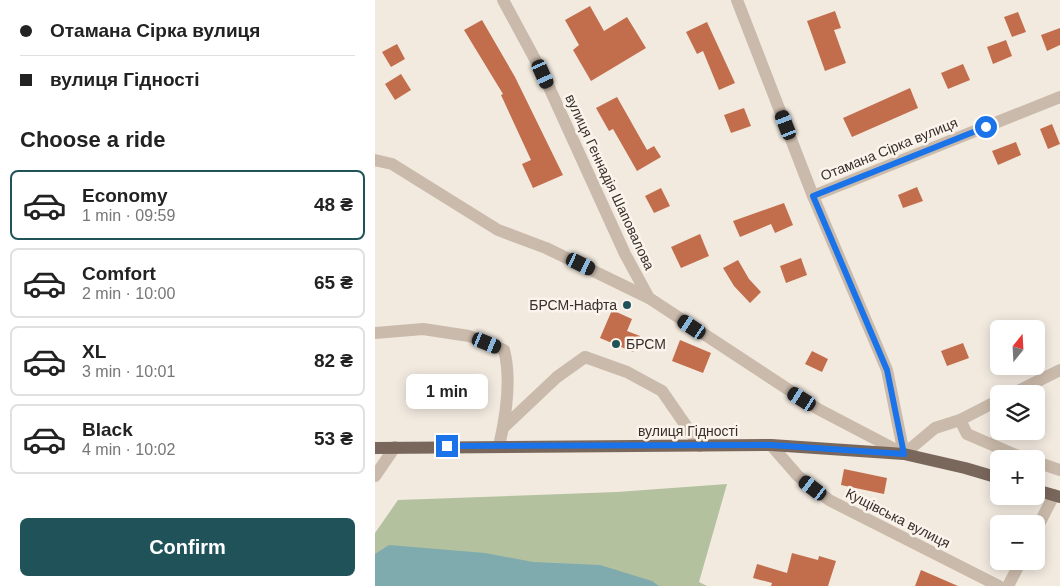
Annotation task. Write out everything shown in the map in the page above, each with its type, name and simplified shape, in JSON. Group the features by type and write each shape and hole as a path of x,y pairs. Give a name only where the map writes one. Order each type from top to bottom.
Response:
{"main road":[{"name":"вулиця Гідності","path":"375,448 771,445 904,454 990,475"}],"street":[{"name":"вулиця Геннадія Шаповалова","path":"503,0 543,74 625,254 649,298"},
{"path":"737,0 813,196 887,370 904,454"},
{"name":"Отамана Сірка вулиця","path":"813,196 1060,97"},
{"path":"375,152 498,230 547,248 649,298 818,409 904,454"},
{"path":"375,160 393,164"},
{"path":"375,333 423,329 469,336 504,350 508,362 503,428 499,446"},
{"path":"503,428 557,377 585,357 627,372 662,391 701,446"},
{"path":"1030,385 1060,370"},
{"path":"904,454 935,428 959,420 990,404"},
{"path":"959,420 967,434 1004,450"},
{"name":"Кущівська вулиця","path":"771,445 798,476 829,500 999,586"},
{"path":"375,476 395,447"},
{"path":"1045,465 1060,470"},
{"path":"1045,515 1057,496"},
{"path":"1008,586 1016,570"}],"green space":[{"path":"727,484 699,582 707,586 375,586 375,533 398,500 617,492"}],"water":[{"path":"389,545 485,553 533,562 600,565 652,581 659,586 375,586 375,554"}],"building":[{"path":"590,6 604,31 627,17 646,48 591,81 573,50 579,45 565,20"},
{"path":"835,11 841,28 834,30 846,63 825,71 807,21"},
{"path":"1018,12 1026,32 1012,37 1004,17"},
{"path":"482,20 515,77 563,175 533,188 522,164 531,160 501,95 503,94 464,30"},
{"path":"707,22 735,83 719,90 703,51 697,54 686,32"},
{"path":"1060,28 1060,45 1047,51 1041,35"},
{"path":"1006,40 1012,56 993,64 987,47"},
{"path":"397,44 405,59 391,67 382,52"},
{"path":"963,64 970,80 948,89 941,73"},
{"path":"401,74 411,90 395,100 385,84"},
{"path":"910,88 918,108 852,137 843,118"},
{"path":"617,97 647,150 654,146 661,157 637,171 613,129 609,131 596,108"},
{"path":"744,108 751,126 731,133 724,115"},
{"path":"1052,124 1060,144 1048,149 1040,129"},
{"path":"1016,142 1021,155 998,165 992,151"},
{"path":"917,187 923,201 903,208 898,195"},
{"path":"661,188 670,206 654,213 645,196"},
{"path":"784,203 793,225 775,233 771,224 740,237 733,221"},
{"path":"700,234 709,256 681,268 671,247"},
{"path":"801,258 807,275 786,283 780,266"},
{"path":"738,260 749,279 761,292 750,303 734,286 723,268"},
{"path":"612,310 632,319 627,331 640,336 633,352 600,338"},
{"path":"680,340 711,353 703,373 672,361"},
{"path":"963,343 969,358 947,366 941,351"},
{"path":"812,351 828,359 822,372 805,364"},
{"path":"844,469 887,478 884,494 841,485"},
{"path":"792,553 818,560 819,556 836,561 828,586 771,586 772,583 753,578 757,564 787,573"},
{"path":"921,570 958,586 915,586"}],"place":[{"name":"БРСМ-Нафта","path":"627,305"},
{"name":"БРСМ","path":"616,344"}],"route":[{"path":"447,446 771,445 904,454 887,370 813,196 986,127"}]}
